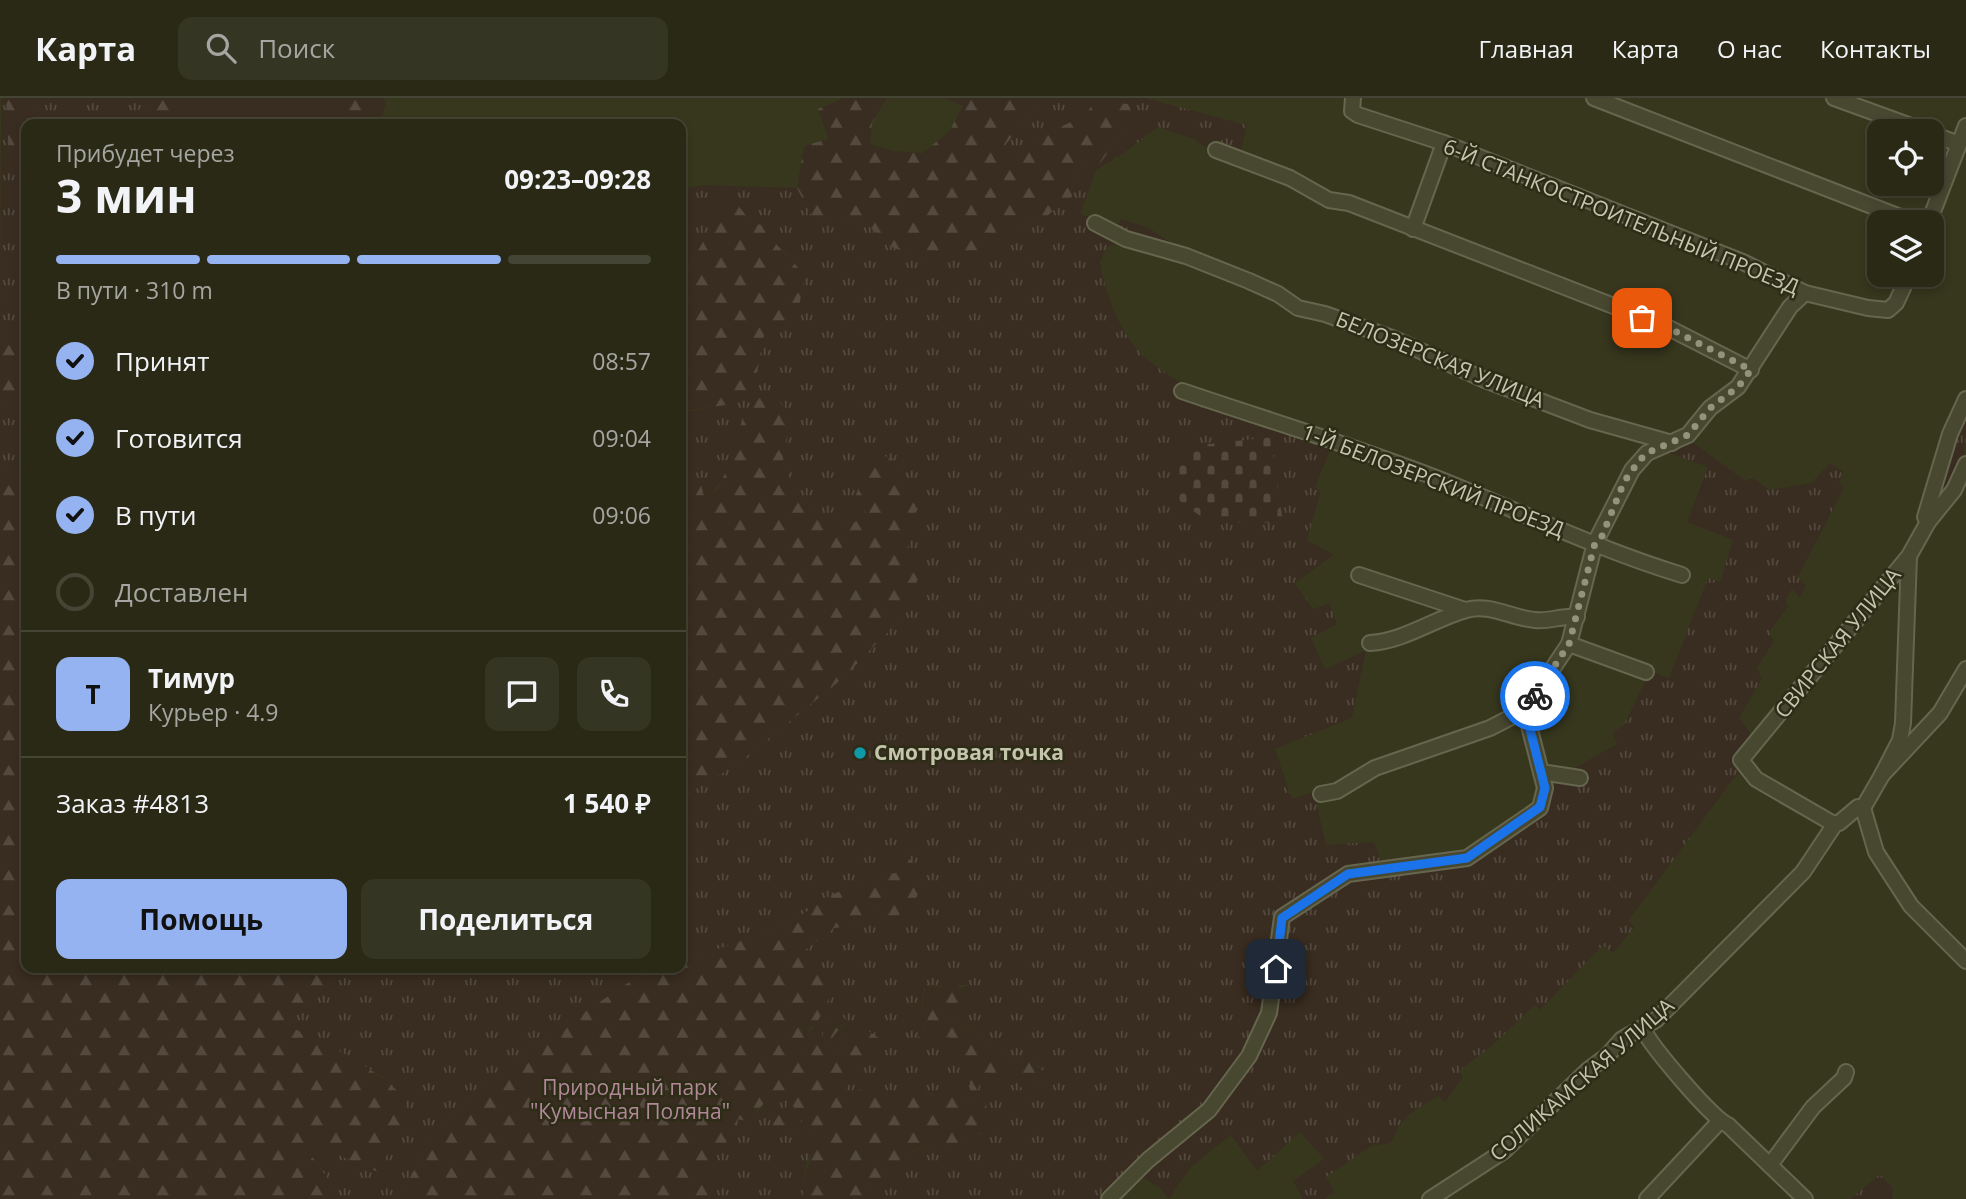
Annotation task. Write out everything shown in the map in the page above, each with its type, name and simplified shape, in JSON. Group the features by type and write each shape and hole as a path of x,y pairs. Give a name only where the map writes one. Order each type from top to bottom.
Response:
{"street":[{"path":"1594,98 1882,210"},
{"path":"1834,98 1892,119"},
{"name":"6-Й СТАНКОСТРОИТЕЛЬНЫЙ ПРОЕЗД","path":"1352,104 1743,262 1805,293 1868,308 1893,308 1903,287"},
{"path":"1934,210 1966,126"},
{"path":"1944,138 1959,144"},
{"path":"1413,229 1444,143"},
{"path":"1216,149 1290,178 1329,200 1349,203 1665,326 1751,370"},
{"name":"БЕЛОЗЕРСКАЯ УЛИЦА","path":"1095,223 1126,239 1186,256 1249,281 1278,294 1298,308 1325,314 1392,338 1485,380 1590,420 1672,443"},
{"path":"1321,794 1337,790 1374,768 1490,728 1525,710 1569,644 1595,543 1602,536 1624,482 1647,453 1688,435 1710,408 1738,387 1781,320 1805,293"},
{"name":"1-Й БЕЛОЗЕРСКИЙ ПРОЕЗД","path":"1182,391 1342,442 1645,565 1682,575"},
{"name":"СВИРСКАЯ УЛИЦА","path":"1928,522 1925,517 1950,434 1966,399"},
{"name":"СВИРСКАЯ УЛИЦА","path":"1835,824 1756,779 1741,760 1909,556 1928,522 1954,490 1966,464"},
{"path":"1909,556 1903,723 1900,740 1863,808 1875,852 1911,906 1966,961"},
{"path":"1359,575 1465,610"},
{"path":"1370,643 1385,642 1465,610 1490,608 1517,618 1538,621 1577,617"},
{"path":"1569,644 1646,673"},
{"path":"1882,775 1941,713 1966,669"},
{"path":"1109,1199 1148,1160 1209,1110 1249,1056 1262,1030 1275,987 1282,918 1348,874 1467,858 1540,807 1545,788 1525,710"},
{"path":"1541,772 1580,778"},
{"path":"1835,824 1858,807 1863,808"},
{"name":"СОЛИКАМСКАЯ УЛИЦА","path":"1430,1199 1504,1151 1622,1039 1656,1020 1803,872 1835,824"},
{"path":"1643,1029 1650,1044 1709,1107 1718,1122 1728,1125 1805,1199"},
{"path":"1770,1164 1813,1107 1846,1072"},
{"path":"1647,1199 1718,1122"}],"green space":[{"path":"1,98 6,98 9,155 21,185 21,310 18,318 0,341"},
{"path":"6,98 36,98 38,119 21,119 21,185 9,155"},
{"path":"36,98 147,98 140,109 124,119 38,119"},
{"path":"147,98 384,98 386,103 381,119 124,119 144,106"},
{"path":"191,98 343,98 346,110 343,119 169,119"},
{"path":"844,98 887,98 872,123 870,144 893,151 922,153 949,132 963,106 944,98 1043,98 1002,149 1018,156 1035,138 1085,116 1094,102 1130,104 1132,125 1117,138 1096,170 1082,167 1074,170 1075,186 1070,202 1058,206 1043,220 1025,223 1005,241 983,251 929,261 892,247 862,220 815,222 797,188 804,146 828,139 818,109"},
{"path":"1043,98 1145,98 1247,125 1241,152 1214,153 1193,139 1158,127 1120,156 1096,170 1117,138 1132,125 1085,116 1035,138 1018,156 1002,149"},
{"path":"1082,167 1096,170 1080,214 1118,227 1121,219 1147,227 1181,249 1127,241 1107,247 1100,262 1113,308 1137,349 1154,365 1201,393 1332,446 1315,487 1321,491 1307,540 1334,555 1295,583 1313,609 1329,603 1337,624 1311,638 1325,669 1366,650 1352,718 1275,749 1292,799 1314,792 1326,845 1374,842 1383,865 1459,857 1485,843 1573,769 1617,744 1612,733 1624,725 1650,671 1669,678 1708,578 1720,582 1733,540 1687,522 1708,467 1664,451 1691,441 1747,482 1751,477 1770,490 1811,483 1830,463 1844,472 1839,482 1844,488 1798,577 1806,586 1800,598 1792,589 1785,600 1789,606 1769,632 1774,641 1757,668 1762,679 1739,718 1755,739 1740,770 1628,921 1635,927 1613,953 1603,945 1540,1010 1535,1005 1495,1043 1459,1071 1463,1077 1445,1102 1439,1096 1416,1110 1404,1119 1391,1143 1371,1146 1326,1177 1334,1191 1325,1199 1303,1199 1293,1181 1324,1159 1300,1132 1257,1171 1231,1135 1190,1168 1169,1199 1159,1187 1143,1178 1134,1186 1126,1184 1112,1199 869,1199 862,1193 883,1179 884,1182 891,1178 896,1167 893,1163 923,1147 958,1145 974,1134 982,1134 986,1111 975,1097 980,1084 990,1077 1012,1075 1020,1079 1018,1086 1029,1084 1040,1087 1041,1068 1027,1060 1023,1062 1007,1057 973,1030 951,1023 950,1016 967,985 929,986 925,981 921,1009 928,1019 921,1029 945,1038 950,1036 950,1040 964,1058 973,1097 962,1100 948,1099 924,1091 895,1102 879,1093 856,1092 852,1096 845,1095 853,1076 880,1048 863,1027 853,1031 841,1046 842,1052 831,1048 828,1043 844,1025 829,1017 824,1036 806,1050 807,1037 820,1017 828,987 799,954 834,928 854,925 873,908 891,920 916,899 921,880 901,852 901,864 896,874 882,882 828,897 787,925 686,960 686,795 737,764 843,678 900,619 927,547 907,552 913,524 913,504 893,459 868,516 850,524 807,508 791,483 783,459 789,420 744,411 732,460 721,482 705,502 699,480 686,482 686,412 726,405 764,334 797,317 788,255 775,243 775,228 752,223 736,203 710,229 686,271 686,188 703,185 797,188 815,222 862,220 892,247 929,261 1005,241 1025,223 1043,220 1075,186 1074,170"},
{"path":"724,203 736,203 752,223 775,228 775,243 805,275 797,317 764,335 754,389 726,405 686,411 686,357 693,346 696,326 686,319 686,271 710,230 706,219"},
{"path":"21,310 21,428 0,401 0,341 18,318"},
{"path":"686,319 696,326 693,346 686,357"},
{"path":"762,396 781,403 789,420 783,459 791,483 807,508 850,524 868,516 856,495 871,451 893,459 907,483 915,487 916,517 907,551 927,546 926,561 900,619 843,678 737,764 686,795 686,482 700,480 705,501 718,488 733,457 744,411"},
{"path":"0,401 21,428 21,451 16,468 0,464"},
{"path":"1966,406 1962,461 1951,481 1931,506 1945,469"},
{"path":"1271,437 1283,523 1207,521 1176,498 1175,448"},
{"path":"21,453 21,973 337,973 286,1025 364,1065 391,1085 404,1097 406,1119 378,1172 317,1146 312,1157 342,1199 0,1199 0,464 16,468"},
{"name":"Природный парк \"Кумысная Поляна\"","path":"901,851 911,860 920,879 920,888 911,905 891,920 873,908 854,925 834,928 800,954 828,987 830,996 817,1023 809,1028 806,1049 823,1036 826,1022 838,1012 846,1020 828,1043 831,1048 842,1052 841,1039 847,1031 863,1027 880,1039 880,1048 869,1062 860,1066 862,1069 858,1078 845,1088 846,1095 852,1096 861,1089 875,1088 895,1102 916,1088 932,1096 954,1094 967,1100 973,1097 967,1065 961,1051 949,1040 949,1036 938,1045 917,1039 928,1019 921,1015 925,989 922,983 914,982 914,975 927,973 929,977 925,981 929,986 941,987 946,982 955,983 960,988 968,985 972,997 958,1014 950,1016 951,1023 973,1030 1005,1055 1023,1062 1027,1060 1048,1074 1045,1085 1040,1087 1029,1084 1023,1088 1018,1086 1020,1079 1006,1075 1001,1080 990,1077 986,1083 980,1084 975,1096 987,1096 986,1111 995,1108 998,1110 997,1119 989,1131 974,1134 958,1145 923,1147 911,1152 911,1157 894,1163 898,1173 891,1178 893,1184 890,1188 885,1188 882,1179 879,1189 871,1191 867,1188 862,1193 869,1199 804,1199 803,1182 811,1157 807,1145 811,1136 810,1132 804,1136 798,1133 802,1121 793,1106 788,1110 789,1128 782,1136 773,1132 770,1118 784,1111 790,1101 779,1093 773,1095 755,1112 760,1115 754,1123 738,1119 736,1132 704,1167 714,1176 709,1189 717,1193 717,1199 398,1199 440,1125 512,1061 637,977 649,973 686,973 686,960 787,925 828,897 868,877 882,882 886,874 896,873 901,864"},
{"path":"337,973 649,973 637,977 512,1061 440,1125 398,1199 342,1199 312,1156 317,1146 385,1078 286,1025"},
{"path":"779,1093 790,1101 785,1110 794,1105 802,1121 801,1127 810,1132 810,1150 803,1182 804,1199 717,1199 717,1193 708,1189 703,1167 736,1132 738,1119 749,1122 773,1094"},
{"path":"1880,1174 1893,1189 1892,1199 1851,1199"}],"way so far":[{"path":"1535,696 1569,644 1595,543 1602,536 1624,482 1647,453 1680,441 1688,435 1710,408 1738,387 1751,370 1742,363 1665,326 1642,318"}],"place":[{"name":"Смотровая точка","path":"860,753"}],"route":[{"path":"1276,969 1282,918 1348,874 1467,858 1521,823 1540,807 1545,797 1545,788 1525,710 1535,696"}]}
